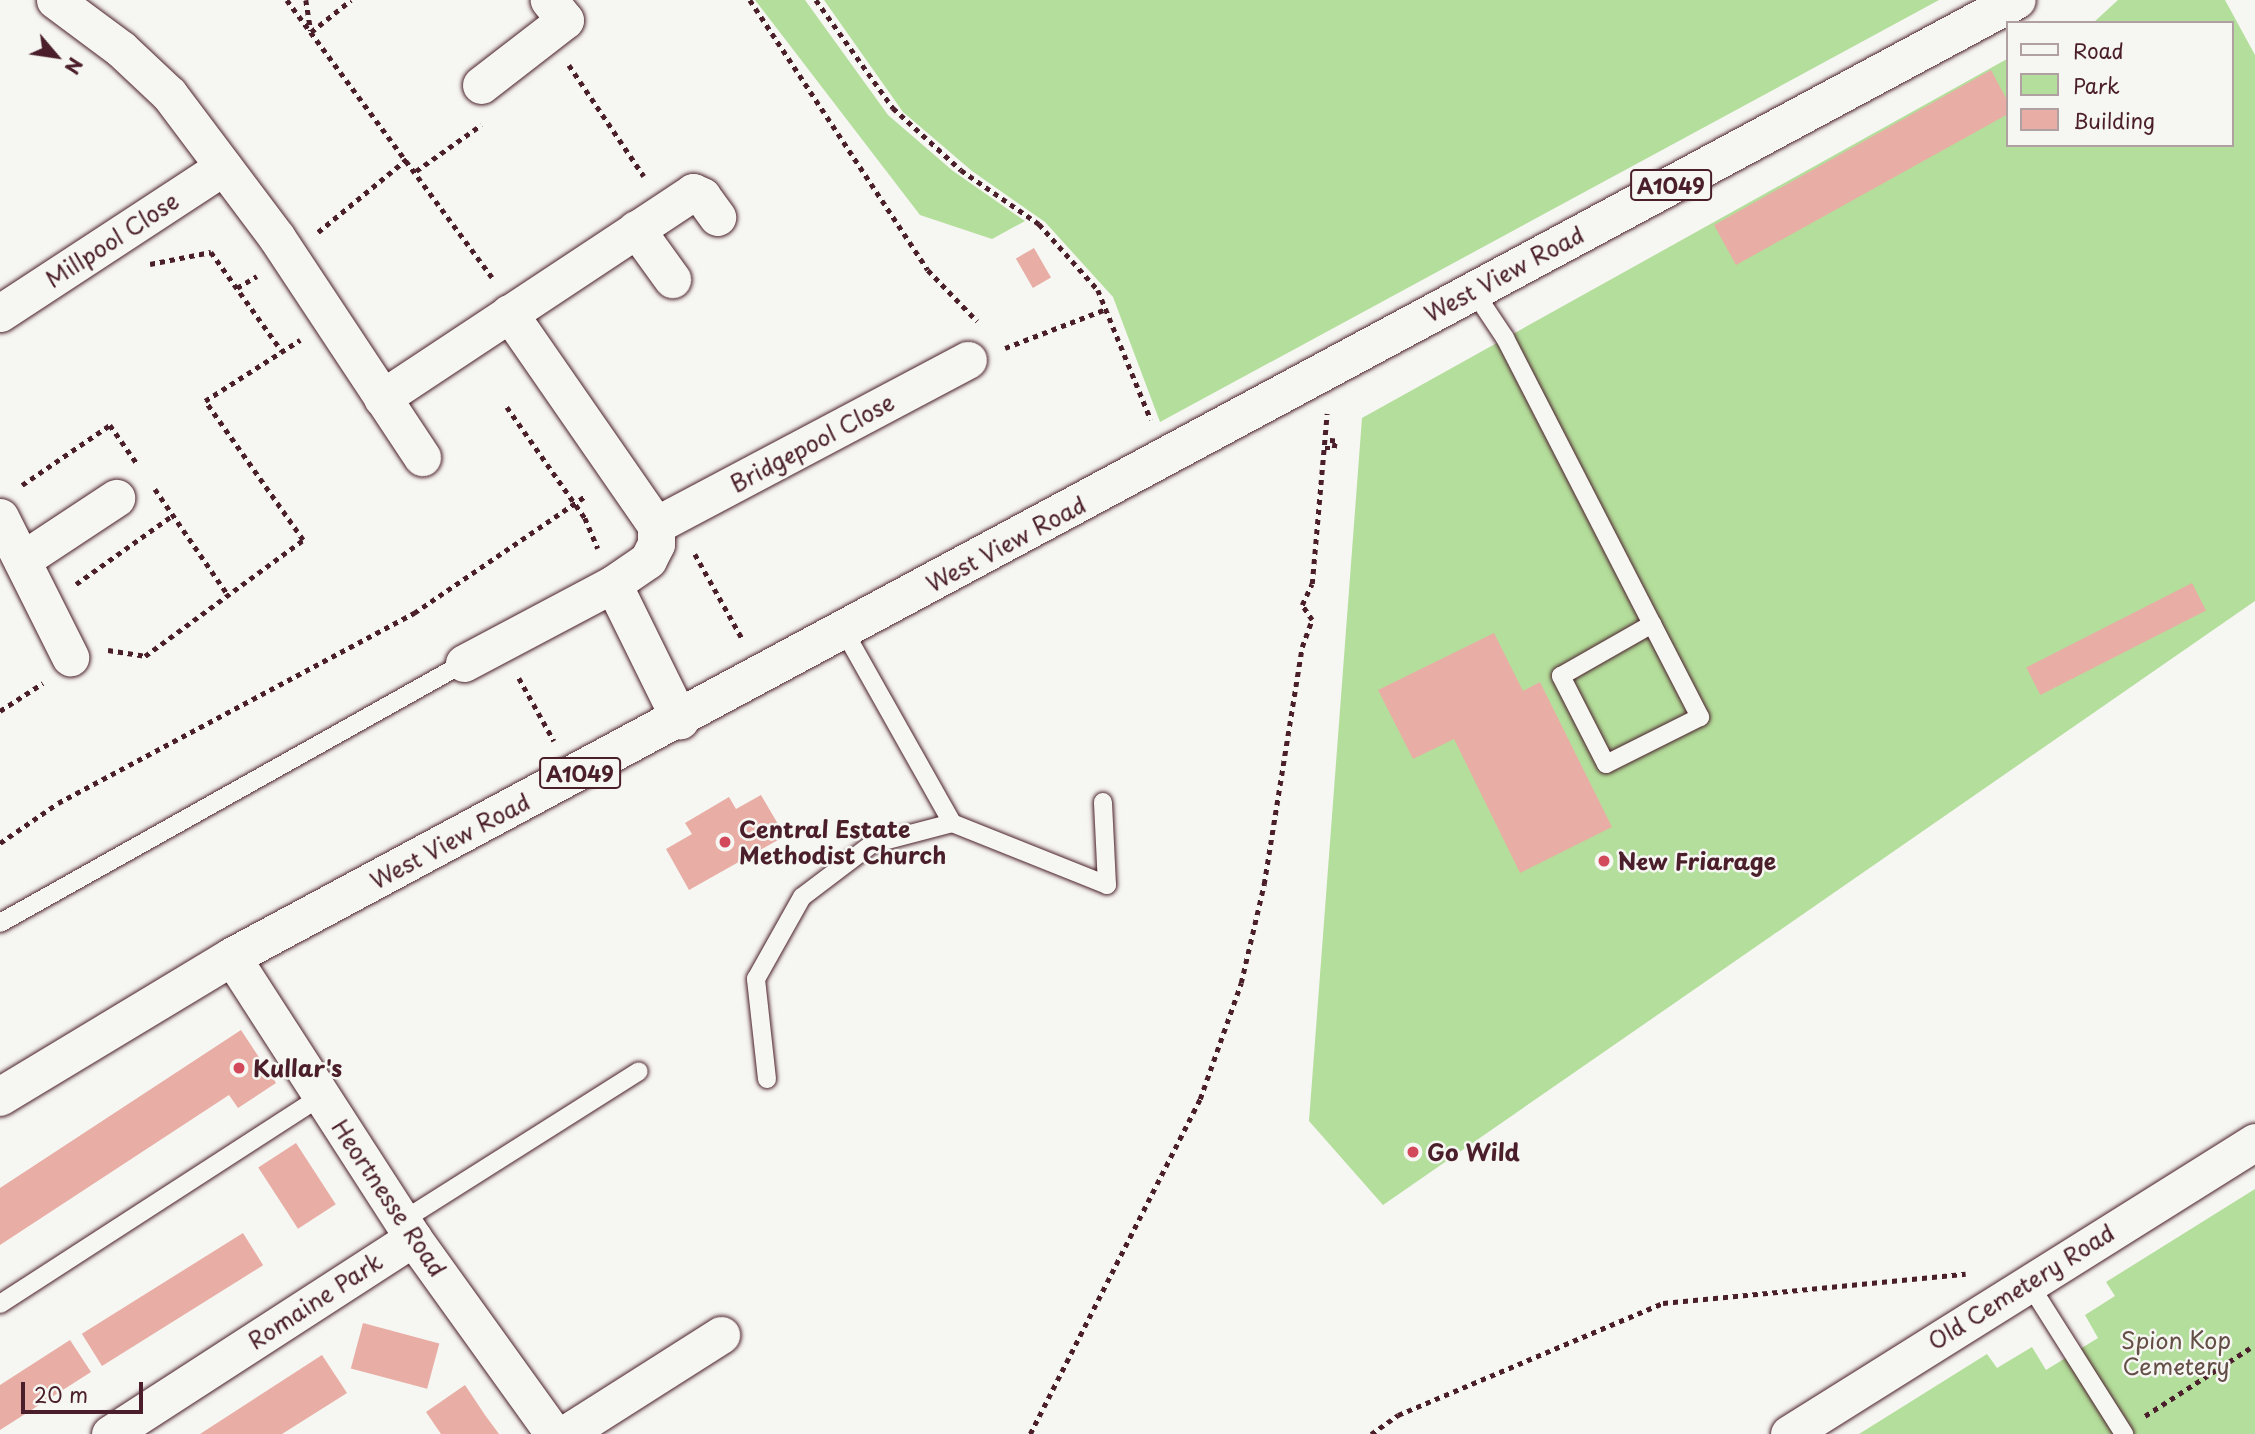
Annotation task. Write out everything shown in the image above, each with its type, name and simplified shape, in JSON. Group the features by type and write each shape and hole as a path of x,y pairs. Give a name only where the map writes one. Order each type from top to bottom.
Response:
{"main road":[{"name":"West View Road","path":"0,1097 232,957 680,720 1474,290 2017,0"}],"street":[{"path":"55,0 121,49 169,94 289,258 422,457"},
{"path":"481,85 548,17"},
{"name":"Millpool Close","path":"0,313 223,167"},
{"path":"382,398 693,192 702,196 717,217"},
{"path":"636,229 672,279"},
{"path":"464,663 613,584 648,561 656,544 656,525 509,313"},
{"name":"Bridgepool Close","path":"656,525 982,356"},
{"path":"22,560 116,498"},
{"path":"0,517 73,661"},
{"path":"613,584 680,720"},
{"name":"Heortnesse Road","path":"232,957 408,1229 554,1434"},
{"name":"Old Cemetery Road","path":"1788,1434 2255,1142"},
{"name":"Romaine Park","path":"110,1434 408,1229"},
{"path":"565,1434 721,1335"}],"lane":[{"path":"1474,290 1505,338 1653,624 1700,717 1606,764 1561,676 1653,624"},
{"path":"844,631 952,823"},
{"path":"0,923 464,663"},
{"path":"767,1079 756,979 802,897 872,844 952,823 1107,885 1103,802"},
{"path":"408,1229 639,1071"},
{"path":"0,1304 322,1096"},
{"path":"2028,1282 2123,1432"}],"path":[{"path":"287,0 416,171 500,289 509,313"},
{"path":"306,0 311,32"},
{"path":"311,32 351,0"},
{"path":"750,0 928,270 970,310 982,356 1106,309"},
{"path":"816,0 893,108 961,170 1040,224 1098,290 1167,458"},
{"path":"548,17 666,209"},
{"path":"416,171 501,112 481,85"},
{"path":"237,288 289,258 407,159"},
{"path":"146,265 211,252 282,351"},
{"path":"0,711 73,661 145,656 303,540 205,401 330,320"},
{"path":"1030,1434 1194,1112 1241,983 1264,884 1302,647 1312,620 1302,605 1312,584 1326,440 1325,371"},
{"path":"507,407 575,504 613,584"},
{"path":"1325,448 1334,448 1335,441 1326,440"},
{"path":"0,843 58,803 414,613 620,473"},
{"path":"45,606 173,515"},
{"path":"691,546 747,649"},
{"path":"516,672 558,748"},
{"path":"1371,1434 1411,1409 1663,1303 2001,1271 2028,1282"},
{"path":"2123,1432 2250,1348"}],"green space":[{"path":"755,0 805,0 888,115 953,171 1025,221 992,239 920,215"},
{"path":"824,0 1939,0 1160,422 1113,297 1045,222 972,171 903,112"},
{"name":"New Friarage","path":"2118,0 2225,0 2255,55 2255,601 1383,1205 1309,1121 1362,418 2007,59 2007,147 2234,147 2234,21 2095,21"},
{"name":"Spion Kop Cemetery","path":"2255,1189 2255,1434 1859,1434 1987,1354 1997,1368 2032,1347 2046,1370 2098,1338 2085,1315 2115,1296 2106,1282"}],"building":[{"path":"1991,70 2007,100 2007,115 1736,265 1714,225"},
{"path":"1034,248 1051,277 1033,288 1016,258"},
{"path":"2192,583 2206,611 2040,695 2026,667"},
{"path":"1494,633 1523,691 1540,682 1612,827 1520,873 1454,739 1413,759 1378,690"},
{"name":"Central Estate Methodist Church","path":"761,795 785,836 689,890 666,849 692,834 685,823 729,797 736,809"},
{"path":"241,1030 276,1083 238,1108 229,1095 0,1245 0,1188"},
{"path":"296,1143 336,1204 298,1229 258,1168"},
{"path":"243,1233 263,1265 102,1366 82,1334"},
{"path":"363,1323 439,1343 427,1389 351,1368"},
{"path":"70,1340 91,1372 0,1430 0,1385"},
{"path":"322,1355 347,1393 282,1434 200,1434"},
{"path":"465,1385 499,1434 441,1434 426,1412"}],"place":[{"name":"Central Estate Methodist Church","path":"725,842"},
{"name":"New Friarage","path":"1604,861"},
{"name":"Kullar's","path":"239,1068"},
{"name":"Go Wild","path":"1413,1152"}]}
